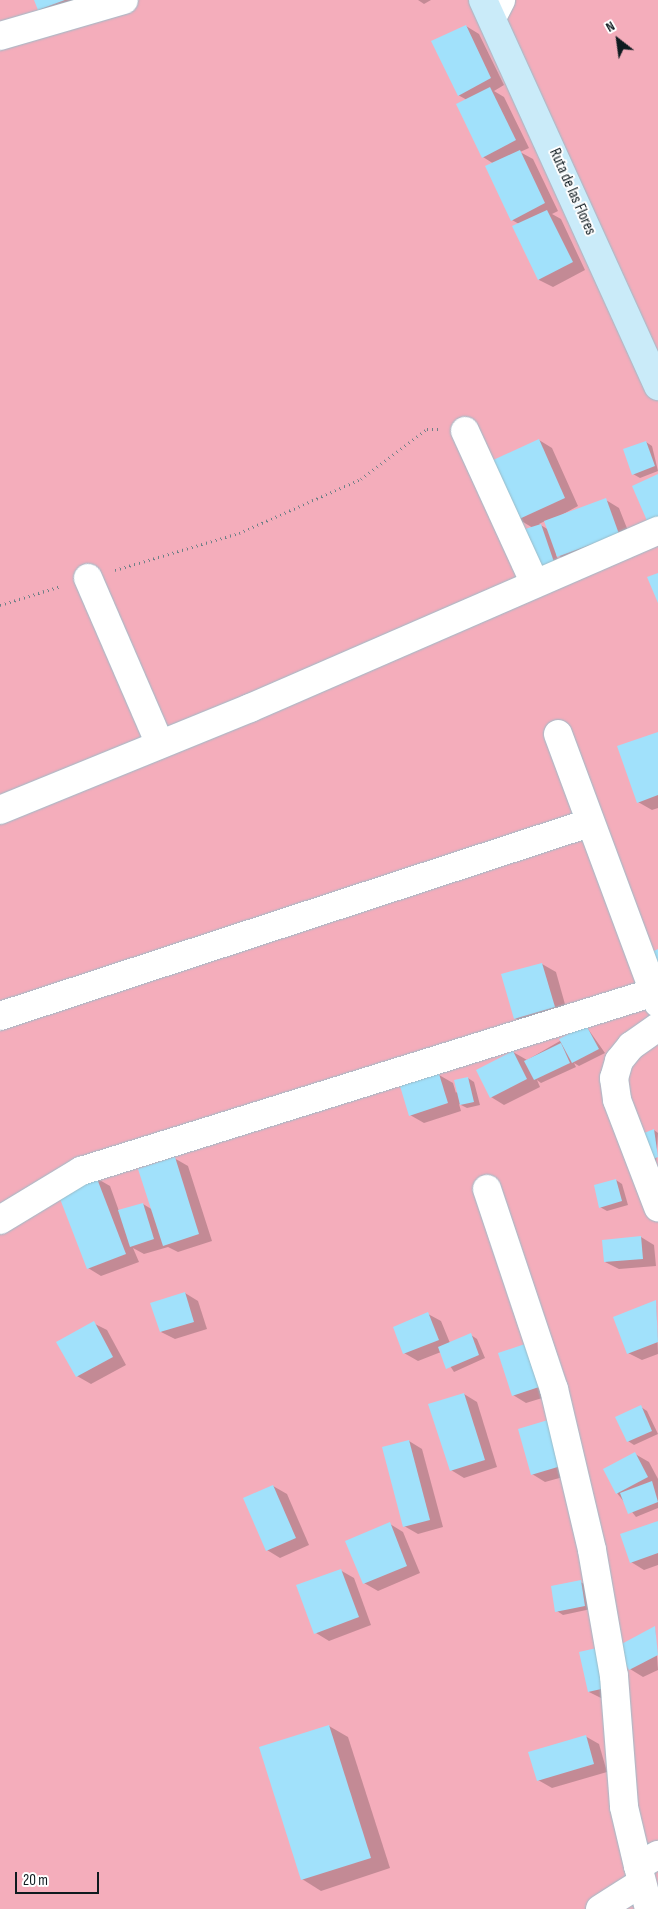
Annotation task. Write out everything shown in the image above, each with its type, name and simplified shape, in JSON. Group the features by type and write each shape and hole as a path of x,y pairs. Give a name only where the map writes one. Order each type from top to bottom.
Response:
{"main road":[{"name":"Ruta de las Flores","path":"492,6 658,386"}],"street":[{"path":"0,36 124,0"},
{"path":"465,431 534,582"},
{"path":"0,810 160,744 534,582 658,531"},
{"path":"88,578 160,744"},
{"path":"0,1220 81,1171 655,998 558,734"},
{"path":"0,1016 589,822"},
{"path":"658,1028 631,1046 619,1061 614,1078 618,1100 658,1208"},
{"path":"487,1189 554,1389 592,1550 614,1676 624,1807 646,1868 649,1909"},
{"path":"600,1909 646,1868"}],"path":[{"path":"0,605 239,533 361,479 426,429 465,431"}],"shaded area":[{"path":"0,0 658,0 658,1909 0,1909"}],"building":[{"path":"34,0 65,0 38,10"},
{"path":"466,25 491,78 458,96 431,41"},
{"path":"490,87 516,140 482,158 456,104"},
{"path":"520,150 545,203 511,221 485,166"},
{"path":"547,210 573,262 538,280 512,226"},
{"path":"539,439 565,498 517,520 491,461"},
{"path":"646,441 655,466 632,475 623,449"},
{"path":"658,474 658,519 648,523 632,486"},
{"path":"606,498 619,534 557,557 544,521"},
{"path":"541,524 554,562 538,567 525,529"},
{"path":"658,573 658,603 647,577"},
{"path":"658,732 658,795 637,803 617,746"},
{"path":"658,949 658,973 648,954"},
{"path":"542,963 555,1007 514,1019 501,974"},
{"path":"586,1025 599,1049 572,1063 559,1039"},
{"path":"561,1043 570,1063 534,1080 524,1061"},
{"path":"513,1051 527,1079 490,1098 476,1070"},
{"path":"439,1074 448,1103 409,1116 400,1086"},
{"path":"468,1077 474,1102 460,1105 454,1080"},
{"path":"654,1129 658,1157 648,1161 637,1136"},
{"path":"175,1157 199,1234 163,1246 138,1169"},
{"path":"96,1176 126,1254 87,1269 57,1191"},
{"path":"616,1179 622,1201 599,1208 594,1185"},
{"path":"143,1203 154,1239 130,1247 118,1210"},
{"path":"641,1236 643,1259 604,1262 602,1240"},
{"path":"185,1292 194,1322 160,1332 150,1303"},
{"path":"656,1300 658,1342 627,1354 613,1317"},
{"path":"428,1312 439,1340 403,1354 393,1327"},
{"path":"94,1321 113,1357 76,1377 56,1342"},
{"path":"471,1333 479,1355 446,1369 438,1347"},
{"path":"525,1344 539,1387 512,1396 498,1353"},
{"path":"464,1393 485,1460 450,1471 428,1404"},
{"path":"641,1405 652,1431 627,1442 615,1417"},
{"path":"548,1420 561,1466 531,1475 518,1429"},
{"path":"409,1440 430,1520 403,1527 382,1447"},
{"path":"635,1452 648,1477 616,1494 603,1469"},
{"path":"652,1481 658,1502 628,1514 620,1493"},
{"path":"273,1485 296,1538 266,1551 243,1498"},
{"path":"658,1521 658,1553 630,1563 620,1534"},
{"path":"390,1522 407,1566 363,1584 345,1541"},
{"path":"341,1569 359,1617 314,1634 296,1585"},
{"path":"581,1580 585,1606 555,1612 551,1586"},
{"path":"655,1626 658,1655 629,1670 616,1647"},
{"path":"601,1647 610,1687 588,1692 579,1652"},
{"path":"329,1725 371,1858 301,1880 259,1747"},
{"path":"586,1735 594,1764 537,1781 528,1752"}]}
